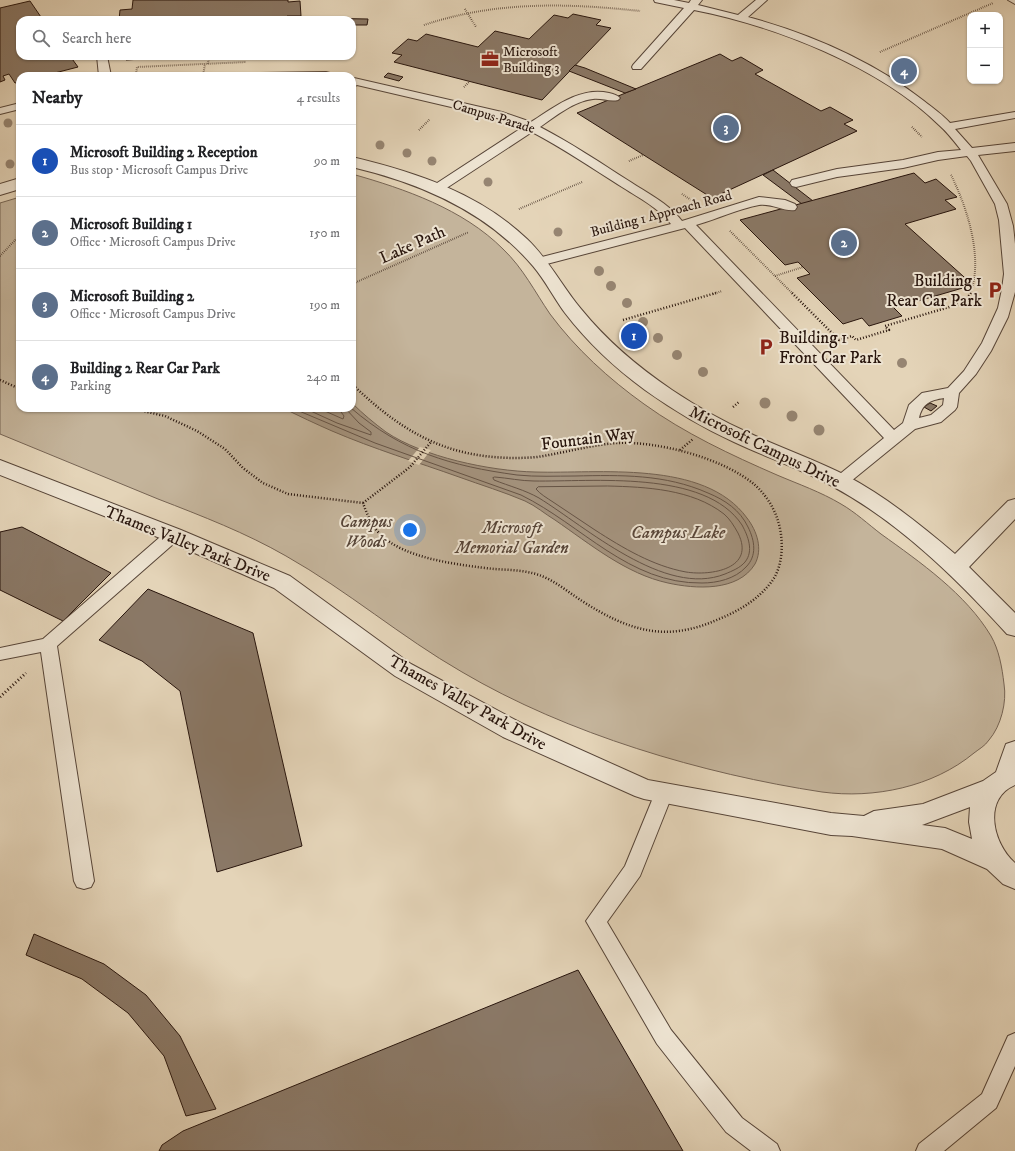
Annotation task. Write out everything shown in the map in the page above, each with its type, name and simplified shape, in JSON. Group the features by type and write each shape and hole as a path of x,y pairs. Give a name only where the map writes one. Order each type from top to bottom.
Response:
{"street":[{"name":"Microsoft Campus Drive","path":"356,163 400,174 438,188 467,203 495,221 539,262 565,300 592,334 625,366 651,385 713,424 840,482 887,512 955,567 990,599 1015,628"},
{"path":"0,190 16,184"},
{"name":"Thames Valley Park Drive","path":"0,467 173,534 282,582 403,670 512,730 644,789 831,824 852,825 945,840 996,861"},
{"path":"955,567 1007,527 1015,506"},
{"path":"1015,751 1004,780 981,808 980,824 987,847 996,861 1015,878"},
{"name":"Thames Valley Park Drive","path":"852,825 925,814 1004,780"}],"lane":[{"path":"659,0 695,3 802,38 856,62 912,98 947,127 969,152 986,176 1001,206 1013,269 1006,301 998,325 979,360 952,392 950,407 936,419 910,425 840,482"},
{"path":"741,18 762,0"},
{"path":"636,67 695,3"},
{"path":"103,60 104,72"},
{"name":"Campus Parade","path":"356,84 498,114 532,127 558,140 655,203 683,224 745,284 893,438"},
{"path":"438,188 562,107 584,97 600,94 614,98"},
{"path":"0,111 16,107"},
{"path":"947,127 1015,115"},
{"path":"796,183 838,172 903,164 938,156 1015,147"},
{"name":"Building 1 Approach Road","path":"539,262 708,218 759,201 781,203 791,207"},
{"path":"910,425 914,408 928,396 952,392"},
{"path":"0,654 48,644 173,534"},
{"path":"48,644 84,881"},
{"path":"664,793 633,870 596,921 664,1037 734,1125 769,1151"},
{"path":"927,1151 989,1101 1015,1043"}],"path":[{"path":"856,62 999,0"},
{"path":"526,3 553,3 641,11"},
{"path":"460,10 465,9 476,27"},
{"path":"424,25 439,17"},
{"path":"208,60 208,64"},
{"path":"136,72 137,67 252,62"},
{"path":"203,72 204,64"},
{"path":"728,229 839,340 852,336 856,340 889,330 886,326 963,303 969,299 973,290 975,278 972,229 964,202 953,178 938,156 910,124"},
{"path":"515,211 643,155"},
{"name":"Lake Path","path":"356,282 475,229"},
{"path":"0,256 16,239"},
{"path":"623,320 804,268"},
{"path":"0,380 16,387"},
{"name":"Fountain Way","path":"356,388 365,398 401,427 431,442 465,452 499,458 521,458 546,456 607,445 626,443 654,444 680,450 709,461 736,473 754,484 770,501 778,518 782,538 778,572 765,590 748,603 723,618 696,629 671,633 646,631 621,623 541,576 526,572 485,568 448,561 413,552 398,546 383,537 373,525 363,503"},
{"path":"148,412 165,416 197,431 225,449 243,468 263,483 288,494 363,503 410,467 431,442"}],"green space":[{"path":"356,175 413,194 452,212 487,235 510,256 523,272 560,327 594,363 631,394 659,415 708,443 841,504 911,556 941,580 969,606 994,641 1001,665 1005,698 1002,714 997,728 982,747 958,765 922,782 882,792 842,794 822,792 730,774 683,762 591,732 546,714 503,694 462,672 417,644 309,570 240,532 0,434 0,203 16,198 16,412 356,412"}],"water":[{"name":"Campus Lake","path":"356,407 386,432 419,449 458,461 498,469 535,472 618,472 678,478 705,486 728,499 751,523 758,540 759,552 755,564 747,573 738,580 727,584 703,587 679,585 653,579 638,573 609,557 525,501 364,444 292,412 356,412"}],"pier":[{"path":"420,447 431,450 419,465 408,461"}],"building":[{"path":"133,0 288,0 288,2 300,1 301,16 119,16 120,10 132,9"},
{"path":"30,1 40,16 16,16 16,60 73,60 78,67 59,72 16,72 16,83 9,74 3,76 5,80 0,82 0,8"},
{"name":"Microsoft Building 3","path":"573,14 601,20 596,25 611,28 542,100 394,62 402,55 392,53 408,39 417,41 426,34 478,47 495,31 529,39 554,15 568,18"},
{"path":"356,19 368,19 367,25 356,25"},
{"path":"720,54 732,61 741,57 763,70 755,74 821,111 830,107 853,120 844,124 857,131 712,198 577,113"},
{"path":"575,65 636,89 625,93 569,71"},
{"path":"388,73 403,77 399,81 384,77"},
{"path":"773,170 813,201 802,204 763,175"},
{"path":"914,173 925,183 936,179 957,197 945,200 956,209 905,224 973,285 894,308 902,316 869,326 862,318 843,324 797,278 810,274 798,262 785,265 740,220"},
{"path":"930,403 937,406 931,411 924,407"},
{"path":"22,527 111,573 63,621 0,590 0,532"},
{"path":"148,589 253,633 302,846 217,872 180,691 142,661 99,640"},
{"path":"34,934 104,964 146,995 180,1036 216,1109 186,1116 164,1056 128,1013 82,979 26,955"},
{"path":"578,970 683,1151 159,1151 162,1145 183,1131"}],"place":[{"name":"Microsoft Building 3","path":"490,59"},
{"name":"Building 2 Rear Car Park","path":"904,71"},
{"name":"Microsoft Building 2","path":"726,128"},
{"name":"Microsoft Building 1","path":"844,243"},
{"name":"Building 1 Rear Car Park","path":"995,290"},
{"name":"Microsoft Building 2 Reception","path":"634,336"},
{"name":"Building 1 Front Car Park","path":"766,347"}],"park label":[{"name":"Campus Woods","path":"366,531"},
{"name":"Microsoft Memorial Garden","path":"512,537"}]}
